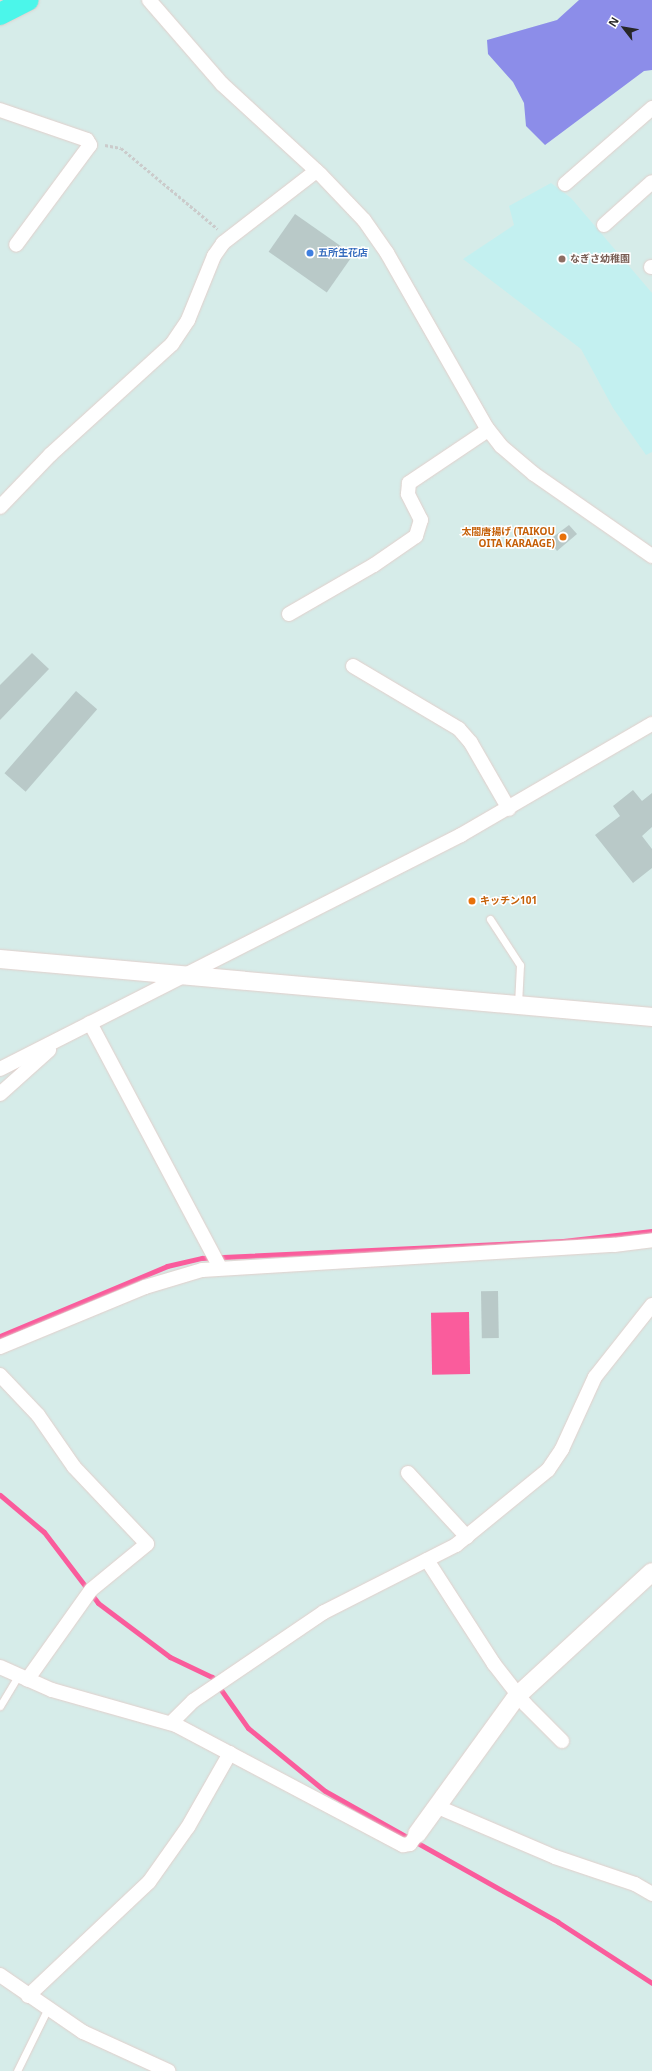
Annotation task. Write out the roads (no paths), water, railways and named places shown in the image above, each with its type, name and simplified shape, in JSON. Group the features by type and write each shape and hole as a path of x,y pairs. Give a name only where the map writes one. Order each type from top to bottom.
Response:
{"highway":[{"path":"0,14 28,0"}],"street":[{"path":"149,0 222,84 316,170 380,242 488,430 521,465 652,556"},
{"path":"565,184 652,108"},
{"path":"0,110 87,140 90,145 16,245"},
{"path":"0,507 50,455 172,344 195,307 214,256 228,238 316,170"},
{"path":"604,225 652,182"},
{"path":"289,614 374,565 416,536 420,520 408,494 409,482 488,430"},
{"path":"353,666 459,729 471,743 509,810"},
{"path":"0,1069 181,975 509,810 652,724"},
{"path":"0,959 652,1017"},
{"path":"90,1023 220,1268"},
{"path":"0,1094 66,1035"},
{"path":"0,1347 157,1282 220,1268 614,1245 652,1240"},
{"path":"171,1722 193,1701 324,1612 427,1560 467,1537 554,1464 595,1377 652,1305"},
{"path":"0,1375 38,1415 74,1467 147,1544 91,1590 22,1678"},
{"path":"408,1473 467,1537"},
{"path":"427,1560 468,1627 518,1695 562,1741"},
{"path":"0,1667 22,1678 64,1694 171,1722 403,1845 410,1844 518,1695 652,1572"},
{"path":"28,1996 149,1882 188,1827 230,1753"},
{"path":"438,1806 555,1857 635,1884 652,1894"},
{"path":"0,1975 48,2010 92,2037 168,2071"}],"lane":[{"path":"490,919 520,966 518,1005"},
{"path":"0,1706 22,1678"},
{"path":"17,2071 48,2010"}],"waterway":[{"path":"0,1336 167,1266 202,1258 563,1241 652,1231"},
{"path":"0,1495 44,1532 98,1603 170,1657 212,1677 248,1728 325,1791 558,1922 652,1983"}],"place":[{"name":"五所生花店","path":"310,253"},
{"name":"なぎさ幼稚園","path":"562,259"},
{"name":"太閤唐揚げ (TAIKOU OITA KARAAGE)","path":"563,537"},
{"name":"キッチン101","path":"472,901"}]}
